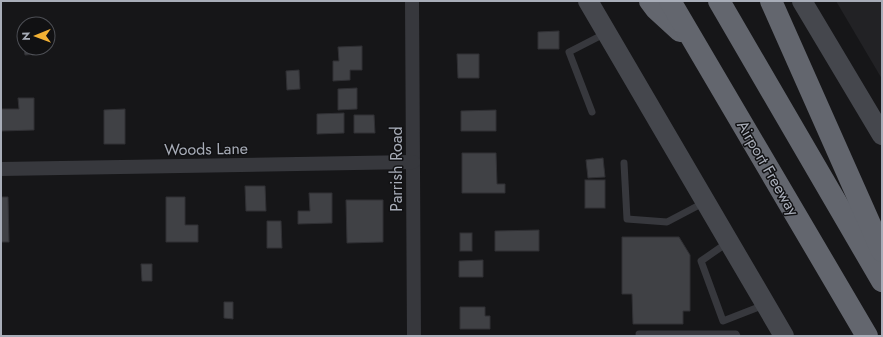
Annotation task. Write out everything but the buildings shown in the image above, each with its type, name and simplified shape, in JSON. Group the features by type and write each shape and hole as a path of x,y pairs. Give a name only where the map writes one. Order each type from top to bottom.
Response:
{"highway":[{"path":"650,1 656,9 696,46"},
{"name":"Airport Freeway","path":"670,1 867,336"},
{"path":"719,1 882,280"},
{"path":"771,1 882,251"}],"main road":[{"path":"588,1 781,333"},
{"path":"802,1 882,135"}],"street":[{"name":"Parrish Road","path":"412,1 414,336"},
{"name":"Woods Lane","path":"1,169 412,162"}],"lane":[{"path":"592,112 569,52 606,32"},
{"path":"624,163 627,220 667,222 705,202"},
{"path":"729,242 700,261 723,321 766,305"},
{"path":"639,334 736,334 737,336"}],"shaded area":[{"path":"836,1 882,1 882,79"}]}
